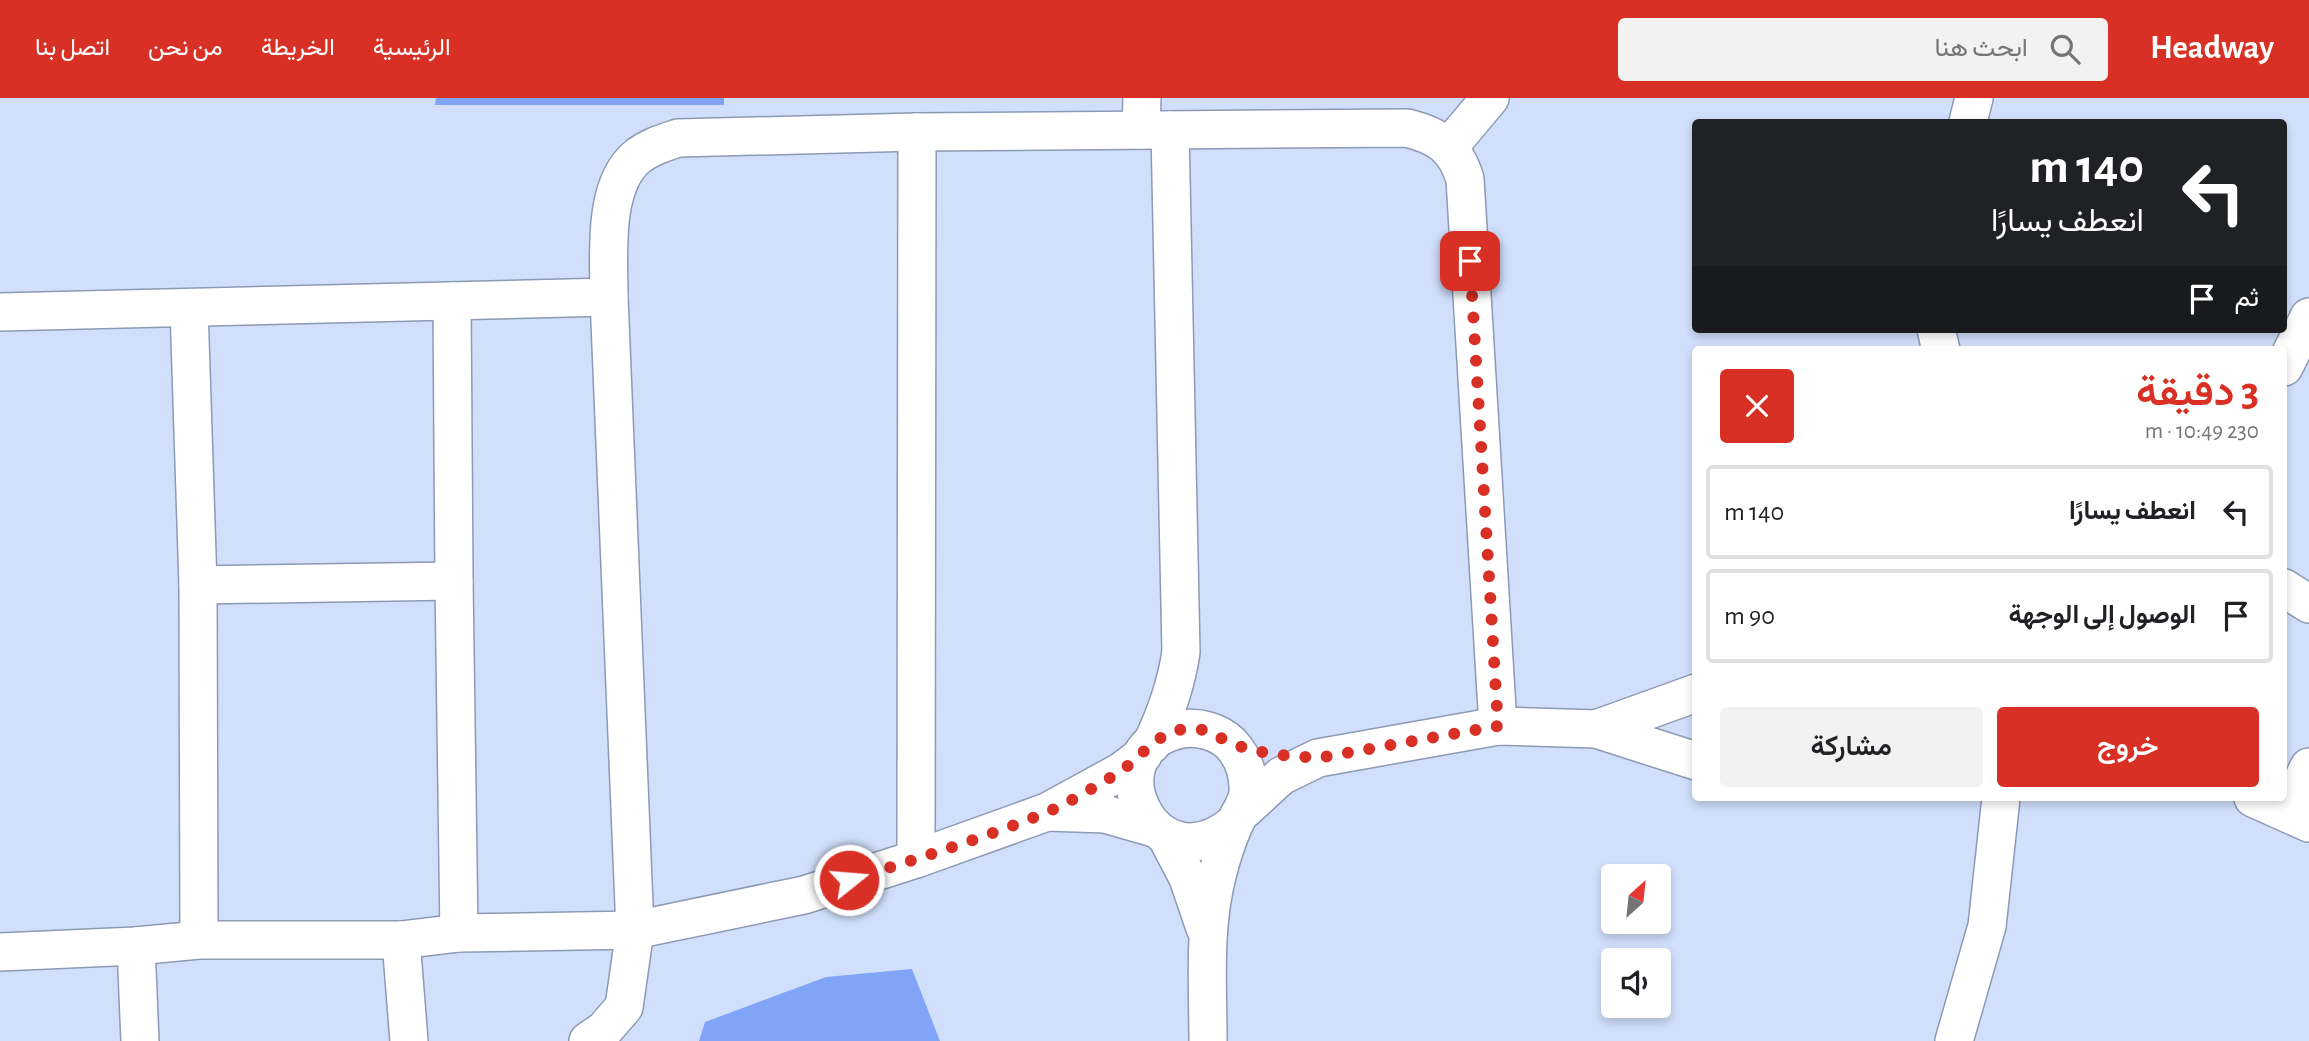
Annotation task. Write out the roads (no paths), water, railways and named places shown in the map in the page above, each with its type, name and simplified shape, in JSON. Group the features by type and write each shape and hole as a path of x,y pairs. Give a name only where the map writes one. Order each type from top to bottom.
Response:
{"street":[{"path":"1448,148 1490,98"},
{"path":"1969,119 1974,98"},
{"path":"1151,119 1181,652 1177,682 1170,704 1137,766 1134,791 1144,816 1160,832 1188,878 1207,935"},
{"path":"588,1041 604,1030 624,1007 635,930 608,297 610,220 615,196 624,173 636,158 654,146 678,138 917,132 1151,119 1408,128 1430,134 1460,162 1465,179 1498,726"},
{"path":"916,859 917,132"},
{"path":"0,312 608,297"},
{"path":"452,301 459,933"},
{"path":"189,309 198,585 199,940"},
{"path":"2287,361 2309,317"},
{"path":"198,585 454,581"},
{"path":"2287,590 2309,604"},
{"path":"1181,652 1204,717 1239,754 1245,767 1247,796 1225,846 1215,882 1207,935 1208,1041"},
{"path":"1596,729 1692,694"},
{"path":"0,952 136,946 199,940 401,940 459,933 635,930 804,895 916,859 1047,812 1122,771 1172,731 1186,728 1202,729 1222,738 1291,757 1318,758 1498,726 1596,729 1692,760"},
{"path":"1047,812 1105,814 1181,841 1196,842 1210,839 1238,817 1281,776 1318,758"},
{"path":"2299,775 2304,810 2309,821"},
{"path":"1954,1041 1987,926 2001,801"},
{"path":"2260,801 2309,821"},
{"path":"401,940 409,1041"},
{"path":"136,946 140,1041"}]}
